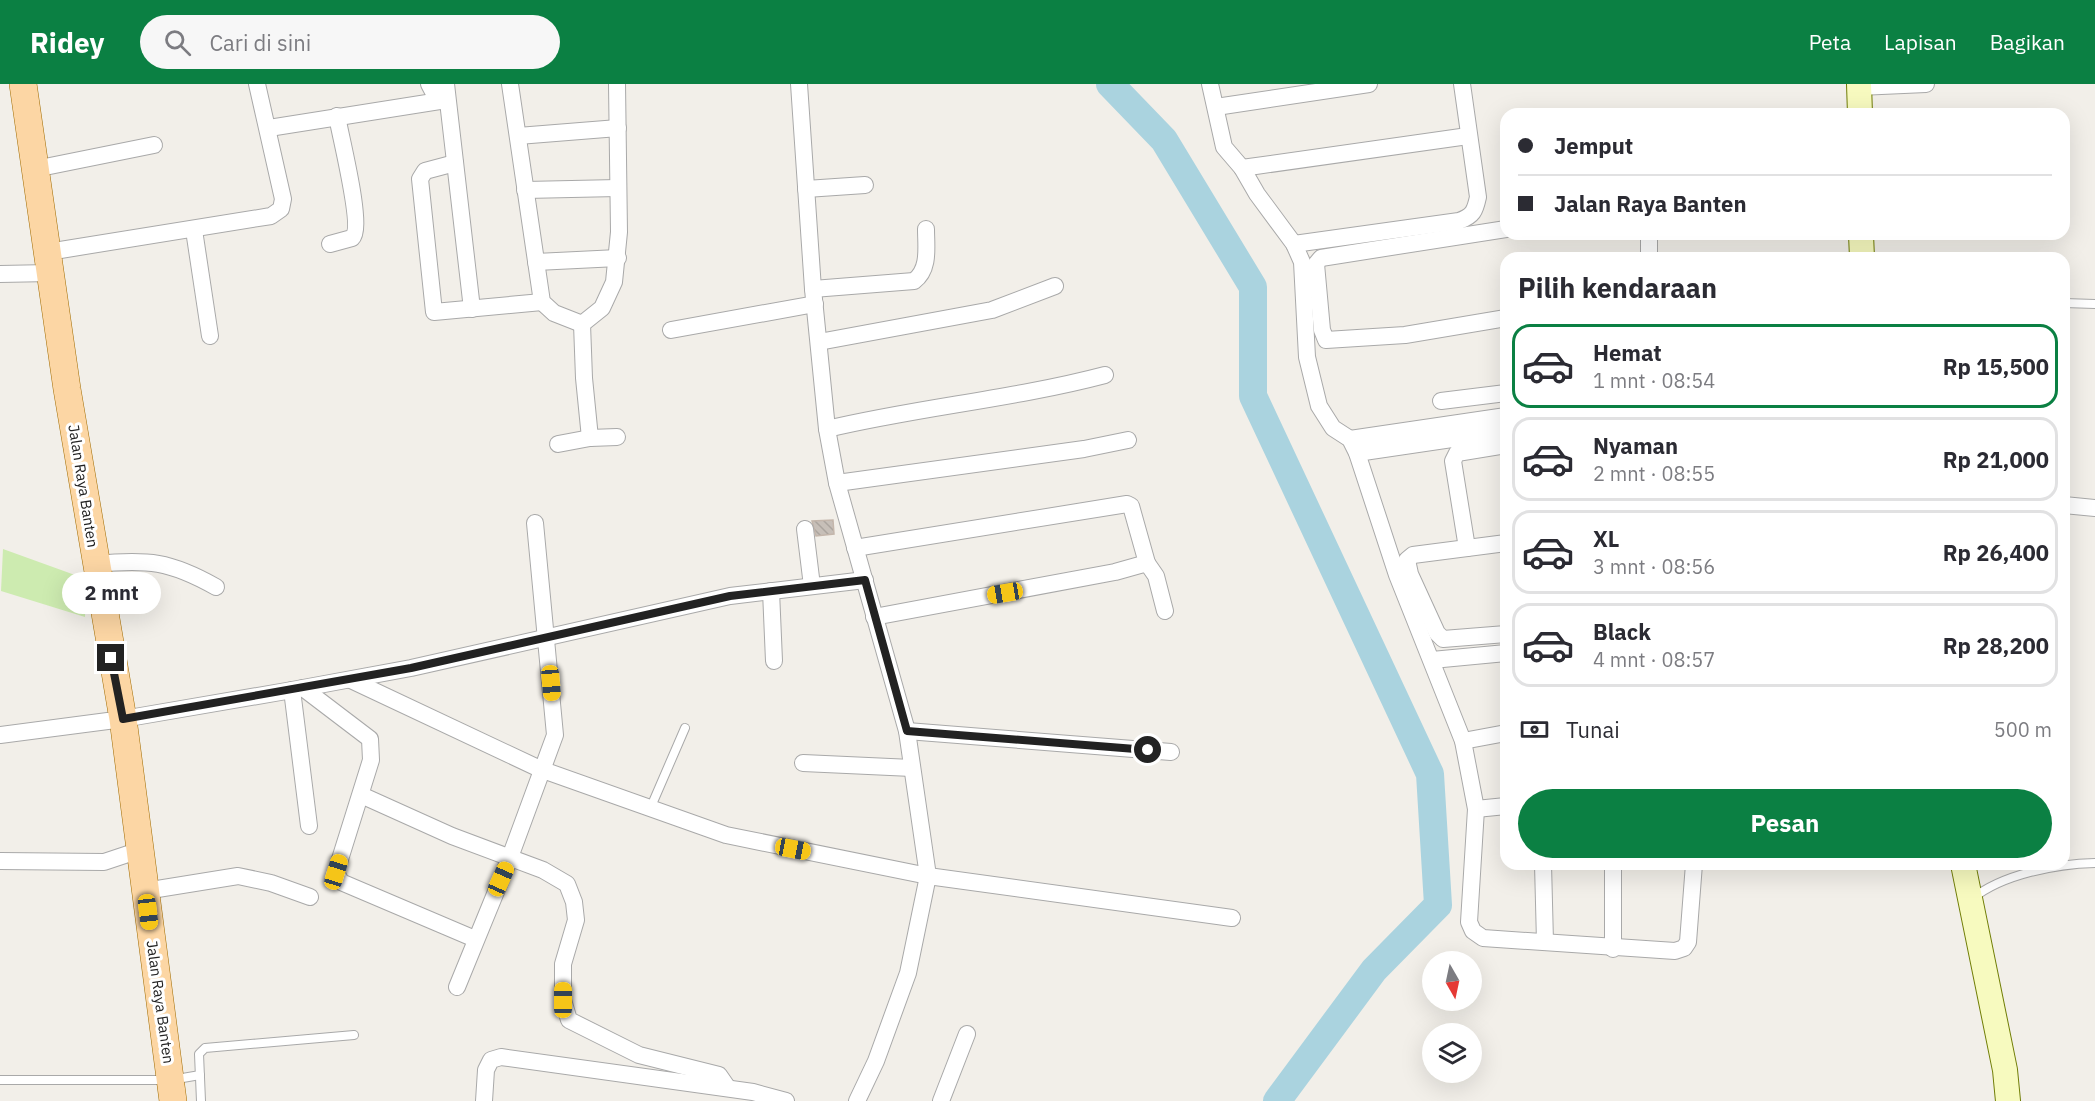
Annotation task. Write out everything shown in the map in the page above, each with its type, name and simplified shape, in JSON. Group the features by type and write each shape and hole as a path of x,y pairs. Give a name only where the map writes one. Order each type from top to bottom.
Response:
{"main road":[{"name":"Jalan Raya Banten","path":"23,84 95,564 123,719 172,1090"}],"street":[{"path":"0,274 194,230 271,216 281,209 283,199 269,128 257,84"},
{"path":"429,84 443,95 455,163 472,309"},
{"path":"510,84 542,302 554,313 582,324"},
{"path":"582,324 602,308 611,293 618,258 617,84"},
{"path":"799,84 814,297 827,429 837,483 907,731 928,876 908,973 876,1061 857,1101"},
{"path":"1210,84 1224,147 1242,168 1257,194 1294,244 1304,274 1307,357 1319,406 1333,428 1353,446 1397,575 1463,741 1476,809 1469,922 1473,931 1483,938 1613,949 1675,951 1684,948 1688,942 1694,870"},
{"path":"1294,244 1468,218 1475,212 1478,197 1462,84"},
{"path":"1860,108 1859,86 1926,84"},
{"path":"1216,107 1282,90 1360,85"},
{"path":"269,128 443,95"},
{"path":"330,244 352,238 356,231 354,204 337,116"},
{"path":"518,136 618,128"},
{"path":"1242,168 1468,136"},
{"path":"35,169 154,145"},
{"path":"455,163 424,171 420,179 431,305 434,312 542,302"},
{"path":"806,189 865,185"},
{"path":"525,190 618,188"},
{"path":"671,330 814,297 914,281 921,276 926,263 926,229"},
{"path":"194,230 210,336"},
{"path":"1500,230 1321,258 1316,264 1326,340 1405,334 1500,319"},
{"path":"536,262 618,258"},
{"path":"819,342 992,310 1054,286"},
{"path":"582,324 590,438"},
{"path":"827,429 896,413 1061,387 1105,375"},
{"path":"1441,401 1500,394"},
{"path":"1353,446 1500,417"},
{"path":"1353,446 1500,432"},
{"path":"558,444 590,438 617,437"},
{"path":"837,483 1084,449 1128,440"},
{"path":"1467,548 1453,461 1457,453 1465,450 1500,446"},
{"path":"855,548 1127,504 1131,506 1147,563 1156,576 1165,611"},
{"path":"2070,506 2095,508"},
{"path":"457,987 509,860 540,770 555,735 548,639 535,523"},
{"path":"805,529 812,586"},
{"path":"1500,544 1413,555 1407,560 1410,574 1437,633 1443,639 1500,634"},
{"path":"95,564 143,561 166,564 185,569 216,587"},
{"path":"874,617 1114,572 1147,563"},
{"path":"0,735 123,719 351,680 548,639 682,606 771,591 865,580"},
{"path":"771,591 774,661"},
{"path":"1432,660 1500,654"},
{"path":"351,680 540,770 726,835 928,876 1232,918"},
{"path":"298,689 370,740 370,760 361,795 336,872 341,882 475,939"},
{"path":"298,689 309,826"},
{"path":"907,731 1171,753"},
{"path":"1463,741 1500,734"},
{"path":"803,763 912,768"},
{"path":"361,795 509,860 543,870 567,884 574,902 576,920 563,964 563,1000 569,1020 639,1055 719,1075 729,1088"},
{"path":"1476,809 1500,807"},
{"path":"0,861 104,862 140,850"},
{"path":"1543,870 1545,942"},
{"path":"1613,870 1613,949"},
{"path":"1965,870 1972,899 2008,1101"},
{"path":"145,891 238,876 271,883 310,897"},
{"path":"941,1101 967,1034"},
{"path":"484,1101 486,1070 491,1060 501,1057 729,1088 748,1096 786,1101"}],"lane":[{"path":"2070,303 2095,304"},
{"path":"650,810 685,728"},
{"path":"2070,866 2095,863"},
{"path":"1972,899 1993,884 2030,872 2044,870"},
{"path":"201,1101 200,1054 205,1048 354,1035"},
{"path":"0,1080 172,1090 200,1075"}],"green space":[{"path":"3,549 86,579 85,617 1,591"}],"building":[{"path":"833,520 834,534 816,536 812,521"}],"waterway":[{"path":"1110,84 1164,140 1253,287 1253,396 1430,774 1438,905 1374,970 1277,1101"}],"route":[{"path":"111,658 123,719 411,668 548,639 730,596 865,580 907,731 1148,750"}]}
